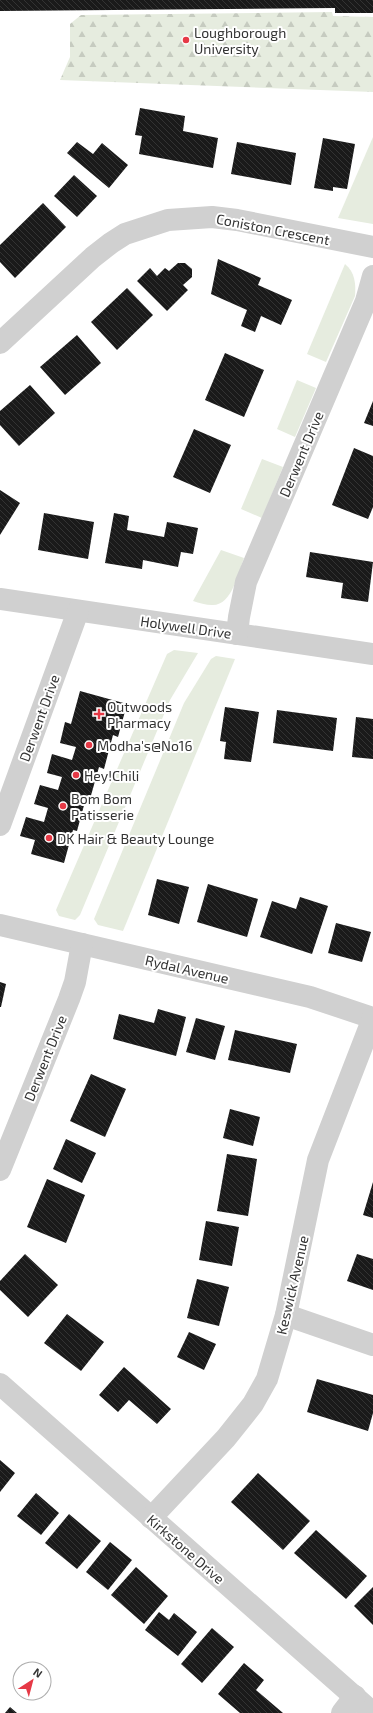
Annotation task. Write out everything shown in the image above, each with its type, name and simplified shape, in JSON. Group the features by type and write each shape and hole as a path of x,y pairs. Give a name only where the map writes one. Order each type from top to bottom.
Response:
{"street":[{"name":"Coniston Crescent","path":"0,342 93,257 111,243 125,234 168,220 212,217 237,220 373,247"},
{"name":"Derwent Drive","path":"237,634 246,582 366,301 373,276"},
{"name":"Holywell Drive","path":"0,599 373,654"},
{"name":"Derwent Drive","path":"0,825 78,611"},
{"name":"Rydal Avenue","path":"0,925 310,997 373,1018"},
{"name":"Derwent Drive","path":"0,1170 69,999 75,982 82,944"},
{"name":"Keswick Avenue","path":"151,1518 226,1438 252,1404 267,1379 286,1315 318,1160 373,1018"},
{"path":"286,1315 373,1345"},
{"name":"Kirkstone Drive","path":"0,1384 151,1518 349,1705 373,1713"}],"green space":[{"name":"Loughborough University","path":"332,12 333,16 373,17 373,92 60,80 70,57 70,24 81,15"},
{"path":"373,137 373,224 338,218"},
{"path":"345,264 353,274 355,296 326,362 307,354"},
{"path":"297,380 316,388 295,437 277,429"},
{"path":"262,459 283,467 262,518 241,509"},
{"path":"221,550 244,558 233,588 225,600 219,604 207,605 193,601"},
{"path":"174,650 198,653 170,700 80,915 75,920 59,916 56,910 167,654"},
{"path":"216,656 235,659 123,931 98,925 94,919 184,703 211,659"}],"building":[{"path":"0,0 373,0 373,13 335,13 335,8 0,11"},
{"path":"140,108 185,116 183,131 218,138 213,168 139,154 142,136 135,135"},
{"path":"323,138 355,144 347,189 333,187 333,191 314,188"},
{"path":"77,142 93,154 102,143 128,165 109,188 67,153"},
{"path":"237,142 296,153 291,185 231,174"},
{"path":"74,175 97,196 77,217 54,196"},
{"path":"43,203 66,227 15,278 0,262 0,245"},
{"path":"218,259 261,278 258,285 292,300 281,325 261,316 255,332 241,326 247,310 211,294"},
{"path":"178,263 185,263 192,269 192,277 183,285 188,290 167,311 137,281 150,268 157,276 165,268 169,271"},
{"path":"127,288 153,315 117,350 91,322"},
{"path":"77,335 101,363 65,395 40,367"},
{"path":"225,353 264,370 244,417 205,400"},
{"path":"30,385 55,413 19,446 0,425 0,411"},
{"path":"373,401 373,426 364,423"},
{"path":"194,429 231,445 210,493 173,477"},
{"path":"354,448 373,456 373,507 368,519 332,505"},
{"path":"0,490 20,503 0,535"},
{"path":"44,513 94,522 88,559 38,550"},
{"path":"114,513 129,516 127,530 164,537 167,522 198,528 193,554 181,552 178,567 143,560 142,569 105,563"},
{"path":"310,552 373,562 368,602 341,598 343,583 306,577"},
{"path":"80,691 127,704 118,737 113,735 104,769 99,767 90,799 86,798 77,831 73,830 64,863 31,854 35,840 20,836 26,817 44,822 48,808 34,804 40,785 58,790 62,777 47,773 52,754 72,760 76,747 60,743 65,722 71,724"},
{"path":"225,707 259,712 251,762 224,759 226,742 220,741"},
{"path":"277,710 337,718 333,751 273,743"},
{"path":"356,717 373,719 373,759 352,757"},
{"path":"157,879 189,887 179,924 148,915"},
{"path":"208,884 258,899 247,937 197,922"},
{"path":"300,897 328,906 312,954 260,937 272,901 296,909"},
{"path":"336,923 371,932 362,962 328,953"},
{"path":"0,982 6,984 1,1007 0,1007"},
{"path":"158,1009 186,1017 176,1056 113,1039 119,1014 154,1023"},
{"path":"196,1018 225,1026 215,1060 186,1052"},
{"path":"235,1030 297,1044 290,1073 228,1060"},
{"path":"91,1074 126,1089 105,1137 70,1121"},
{"path":"230,1109 260,1117 253,1146 223,1138"},
{"path":"66,1139 96,1153 82,1183 53,1169"},
{"path":"227,1154 257,1159 248,1216 217,1211"},
{"path":"47,1179 85,1195 66,1243 27,1227"},
{"path":"373,1182 373,1218 363,1215"},
{"path":"206,1221 239,1227 232,1266 199,1260"},
{"path":"25,1254 58,1285 28,1317 0,1290 0,1281"},
{"path":"357,1254 373,1259 373,1290 347,1281"},
{"path":"197,1279 229,1287 219,1326 187,1318"},
{"path":"67,1314 104,1342 81,1371 44,1343"},
{"path":"189,1332 216,1344 204,1370 177,1357"},
{"path":"124,1367 171,1409 157,1424 129,1400 118,1412 99,1395"},
{"path":"317,1379 373,1395 373,1413 368,1431 307,1412"},
{"path":"0,1460 15,1473 0,1492"},
{"path":"258,1473 310,1521 283,1550 231,1502"},
{"path":"36,1493 59,1513 41,1535 17,1516"},
{"path":"69,1514 101,1541 77,1569 45,1543"},
{"path":"316,1530 367,1576 346,1599 294,1553"},
{"path":"110,1542 132,1560 108,1590 86,1572"},
{"path":"136,1567 168,1596 144,1624 111,1595"},
{"path":"373,1587 373,1625 354,1606"},
{"path":"159,1612 169,1620 174,1613 197,1632 178,1656 145,1630"},
{"path":"212,1628 234,1647 202,1683 181,1664"},
{"path":"244,1663 264,1680 256,1690 283,1713 240,1713 218,1694"},
{"path":"10,1707 17,1713 5,1713"}],"place":[{"name":"Loughborough University","path":"186,40"},
{"name":"Outwoods Pharmacy","path":"99,714"},
{"name":"Modha's@No16","path":"89,745"},
{"name":"Hey!Chili","path":"76,775"},
{"name":"Bom Bom Patisserie","path":"63,806"},
{"name":"DK Hair & Beauty Lounge","path":"49,838"}]}
